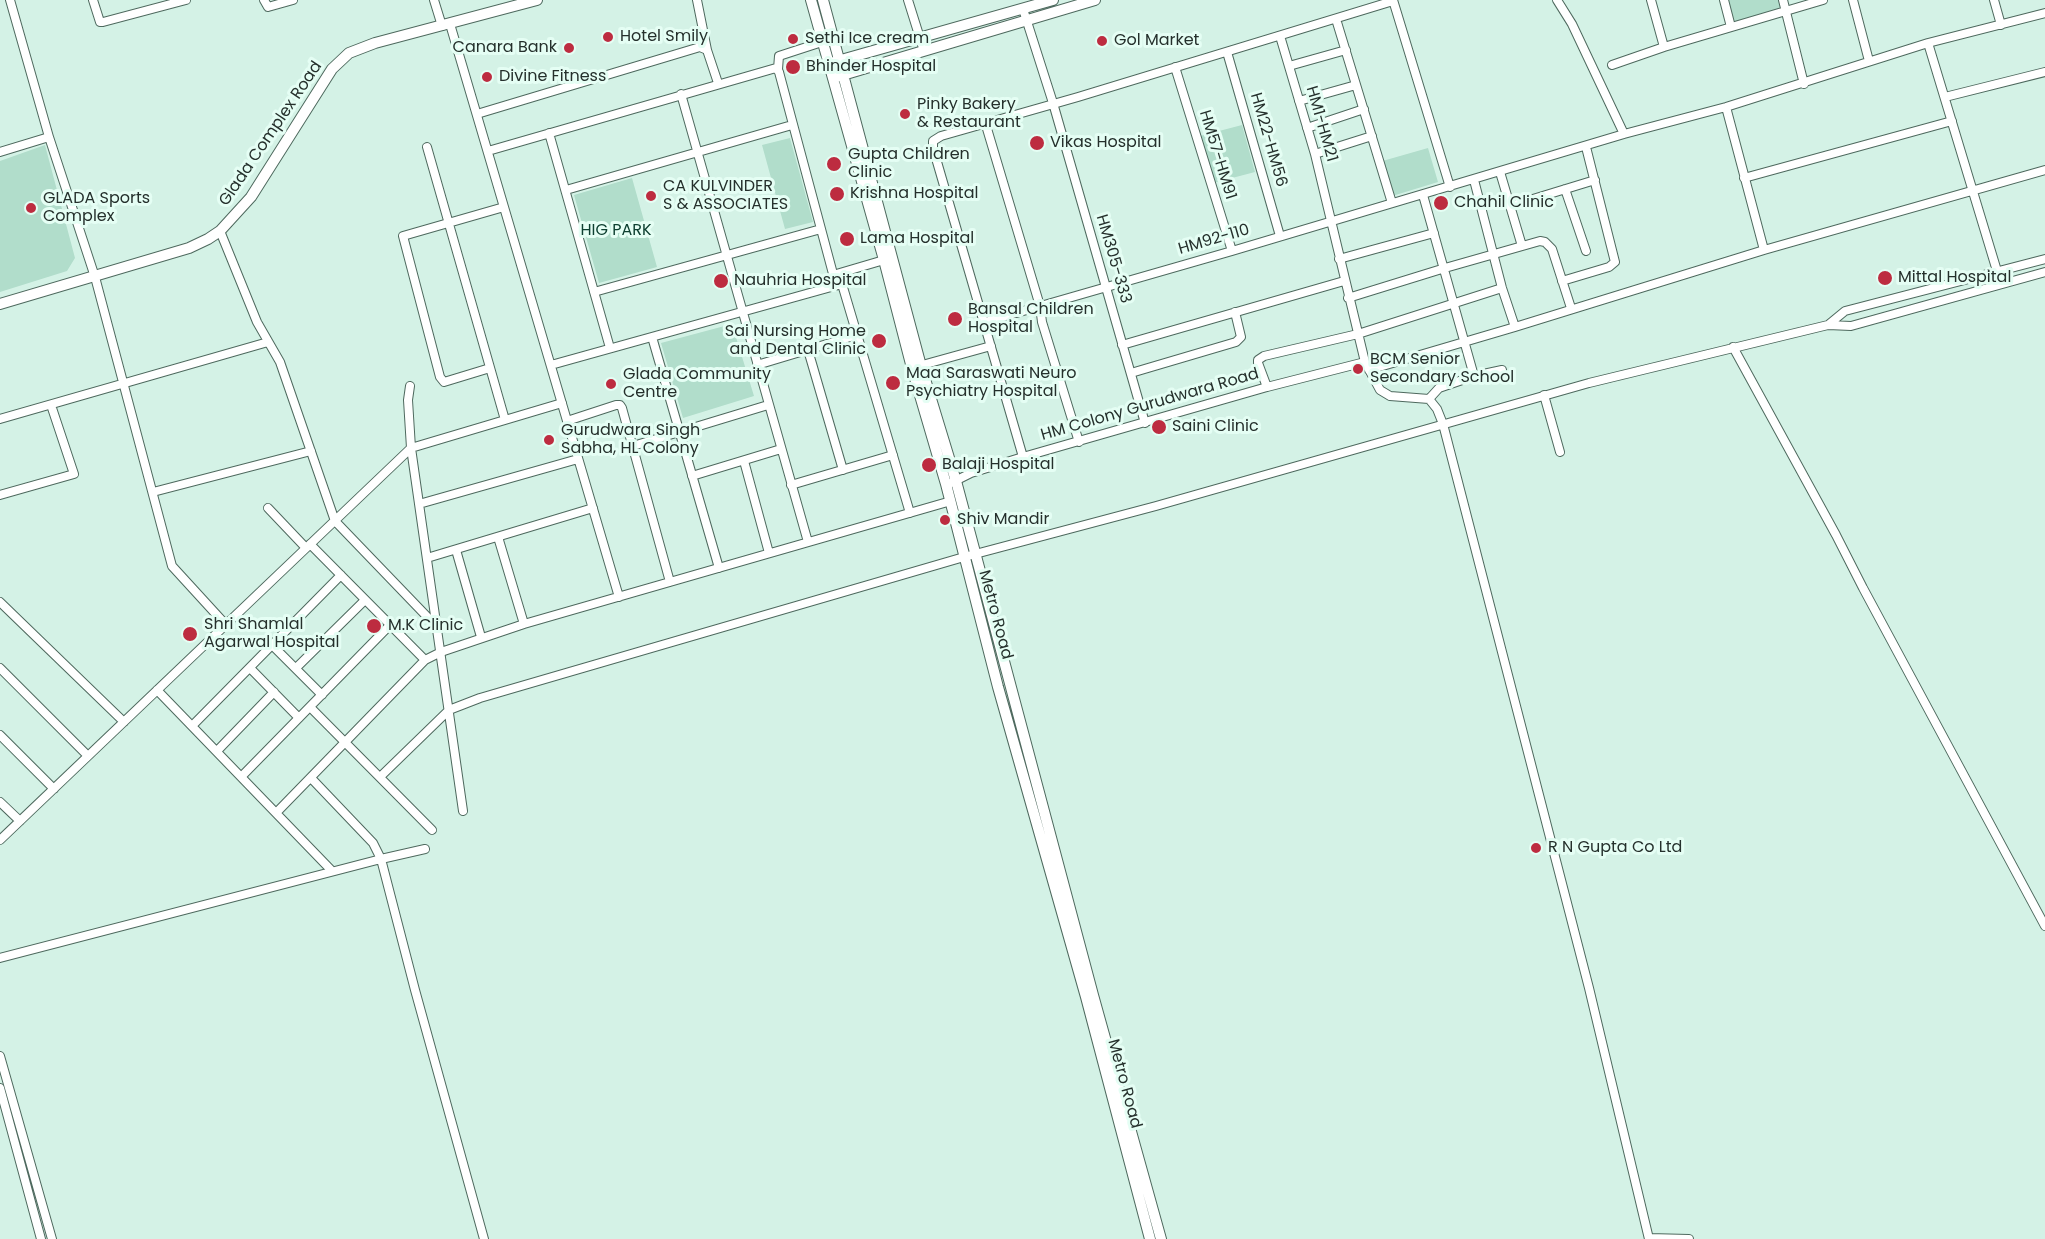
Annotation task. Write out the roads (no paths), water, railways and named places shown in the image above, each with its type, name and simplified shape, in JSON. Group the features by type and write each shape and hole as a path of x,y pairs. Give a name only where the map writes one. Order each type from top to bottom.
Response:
{"street":[{"path":"10,0 50,137 95,277 172,566 226,625"},
{"path":"93,0 100,22 103,22 186,0"},
{"path":"264,0 268,7 293,0"},
{"path":"435,0 477,114 619,597"},
{"name":"Glada Complex Road","path":"0,304 189,248 220,231 250,196 332,69 359,48 537,0"},
{"path":"697,0 707,50 718,83"},
{"name":"Metro Road","path":"811,0 822,42 833,62"},
{"name":"Metro Road","path":"823,0 833,62 916,367"},
{"path":"909,0 924,51"},
{"path":"833,62 1053,0"},
{"path":"838,77 1095,0"},
{"path":"1023,457 932,143 941,136 1227,52 1393,0 1450,187"},
{"path":"1557,0 1580,40 1624,134"},
{"path":"1651,0 1664,47"},
{"path":"1724,0 1731,27"},
{"path":"1783,0 1804,84"},
{"path":"1612,65 1664,47 1823,0"},
{"path":"1853,0 1869,61"},
{"path":"1994,0 2001,25"},
{"name":"HM305-333","path":"1023,9 1053,103 1145,423"},
{"name":"HM92-110","path":"985,322 1624,134 1804,84 1928,43 2045,13"},
{"path":"1336,19 1392,203"},
{"name":"HM1-HM21","path":"1280,36 1315,154 1348,298 1367,366"},
{"path":"822,42 779,56 778,69 836,285"},
{"path":"1928,43 1997,272"},
{"path":"477,114 700,47 707,50"},
{"path":"1289,66 1346,50"},
{"name":"HM22-HM56","path":"1227,52 1280,236"},
{"name":"HM57-HM91","path":"1175,67 1232,251"},
{"path":"488,151 718,83 772,68 778,69"},
{"path":"1945,97 2045,72"},
{"name":"Metro Road","path":"838,77 884,260 951,483 975,554 1093,996 1161,1239"},
{"path":"1299,101 1356,85"},
{"path":"681,94 808,542"},
{"path":"1726,107 1764,250"},
{"path":"1307,128 1364,109"},
{"path":"1744,178 1952,121"},
{"path":"985,122 1079,442"},
{"path":"566,190 792,125"},
{"path":"549,133 610,348"},
{"path":"1315,154 1372,136"},
{"path":"0,152 50,137"},
{"path":"428,147 505,420"},
{"path":"1562,281 1609,267 1615,262 1586,147"},
{"name":"HM Colony Gurudwara Road","path":"951,483 972,473 1023,457 1267,387 1367,366 1463,342 1764,250 2045,170"},
{"path":"1500,172 1522,246"},
{"path":"1474,180 1502,288 1515,327"},
{"path":"1510,206 1594,180"},
{"path":"1565,189 1586,251"},
{"path":"1423,195 1474,376"},
{"path":"490,368 448,382 444,382 440,377 403,236 504,207"},
{"path":"594,292 821,229"},
{"path":"220,231 256,322 280,362 335,521 437,627"},
{"path":"1339,259 1434,233"},
{"path":"1348,298 1540,241 1549,244 1571,308"},
{"path":"1828,325 1845,311 2045,259"},
{"path":"833,275 884,260"},
{"path":"380,777 449,710 480,698 964,557 1156,506 1544,395 1828,325 1851,326 2045,272"},
{"path":"1122,345 1344,281"},
{"path":"551,365 842,284 910,513"},
{"path":"1267,387 1258,363 1260,357 1358,334 1502,288"},
{"path":"1131,373 1236,342 1241,337 1235,312"},
{"path":"757,366 857,335"},
{"path":"652,337 719,568"},
{"path":"0,419 268,342"},
{"path":"916,367 991,346"},
{"path":"1733,347 2045,926"},
{"path":"808,350 843,470"},
{"path":"1367,366 1380,390 1390,396 1429,399 1437,409 1443,424 1589,988 1649,1238 1689,1239"},
{"path":"1429,399 1439,388 1474,376 1502,370"},
{"path":"410,386 408,400 411,448 463,811"},
{"path":"1544,395 1560,452"},
{"path":"0,840 411,448 562,403"},
{"path":"0,495 74,474 51,405"},
{"path":"567,421 620,405 670,582"},
{"path":"633,446 768,405"},
{"path":"692,476 781,449"},
{"path":"153,492 310,451"},
{"path":"791,485 893,455"},
{"path":"419,504 578,459"},
{"path":"744,460 769,553"},
{"name":"Metro Road","path":"951,483 951,501 964,557 1150,1239"},
{"path":"276,813 424,660 441,652 524,624 951,501"},
{"path":"268,508 341,576 424,660"},
{"path":"427,558 593,508"},
{"path":"498,537 524,624"},
{"path":"456,550 481,637"},
{"path":"192,726 341,576"},
{"path":"296,669 365,600"},
{"path":"0,602 124,722"},
{"path":"241,777 390,625"},
{"path":"273,645 322,695"},
{"path":"0,668 88,756"},
{"path":"250,668 299,718"},
{"path":"158,690 332,871"},
{"path":"217,751 274,692"},
{"path":"310,707 432,830"},
{"path":"0,735 54,789"},
{"path":"311,778 372,843 381,860 484,1239"},
{"path":"0,802 20,821"},
{"path":"0,958 425,849"},
{"path":"0,1056 51,1239"},
{"path":"0,1088 41,1239"}],"place":[{"name":"Hotel Smily","path":"608,37"},
{"name":"Sethi Ice cream","path":"793,39"},
{"name":"Gol Market","path":"1102,41"},
{"name":"Canara Bank","path":"569,48"},
{"name":"Bhinder Hospital","path":"793,67"},
{"name":"Divine Fitness","path":"487,77"},
{"name":"Pinky Bakery & Restaurant","path":"905,114"},
{"name":"Vikas Hospital","path":"1037,143"},
{"name":"Gupta Children Clinic","path":"834,164"},
{"name":"Krishna Hospital","path":"837,194"},
{"name":"CA KULVINDER S & ASSOCIATES","path":"651,196"},
{"name":"Chahil Clinic","path":"1441,203"},
{"name":"GLADA Sports Complex","path":"31,208"},
{"name":"Lama Hospital","path":"847,239"},
{"name":"Mittal Hospital","path":"1885,278"},
{"name":"Nauhria Hospital","path":"721,281"},
{"name":"Bansal Children Hospital","path":"955,319"},
{"name":"Sai Nursing Home and Dental Clinic","path":"879,341"},
{"name":"BCM Senior Secondary School","path":"1358,369"},
{"name":"Maa Saraswati Neuro Psychiatry Hospital","path":"893,383"},
{"name":"Glada Community Centre","path":"611,384"},
{"name":"Saini Clinic","path":"1159,427"},
{"name":"Gurudwara Singh Sabha, HL Colony","path":"549,440"},
{"name":"Balaji Hospital","path":"929,465"},
{"name":"Shiv Mandir","path":"945,520"},
{"name":"M.K Clinic","path":"374,626"},
{"name":"Shri Shamlal Agarwal Hospital","path":"190,634"},
{"name":"R N Gupta Co Ltd","path":"1536,848"}],"park label":[{"name":"HIG PARK","path":"616,231"}]}
